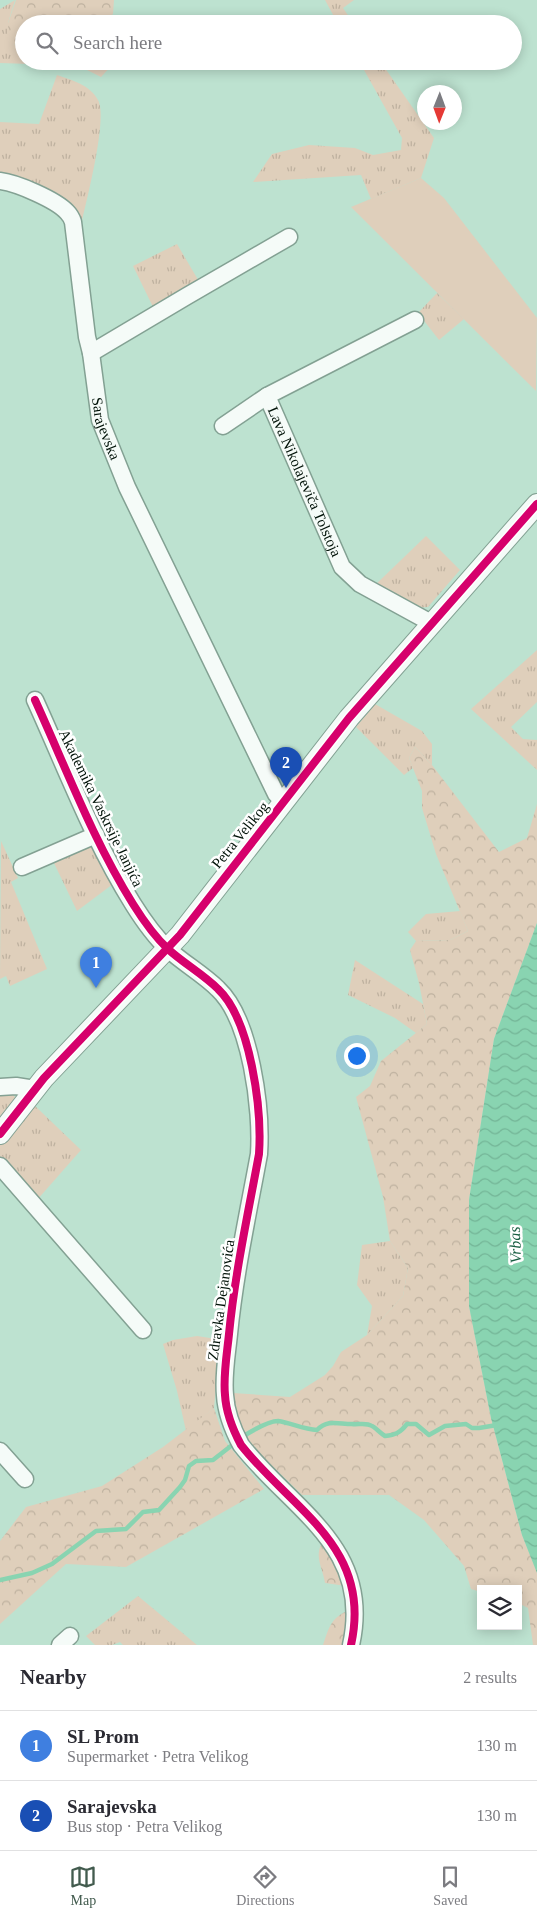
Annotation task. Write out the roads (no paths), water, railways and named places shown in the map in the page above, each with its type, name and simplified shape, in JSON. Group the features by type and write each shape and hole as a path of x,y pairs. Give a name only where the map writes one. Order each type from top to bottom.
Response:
{"street":[{"name":"Sarajevska","path":"0,182 18,187 58,204 68,213 73,222 87,337 100,420 127,487 276,794 284,803"},
{"path":"91,353 289,237"},
{"name":"Lava Nikolajeviča Tolstoja","path":"415,320 267,396 342,567 360,584 433,624"},
{"path":"223,426 267,396"},
{"name":"Petra Velikog","path":"0,1134 35,1089 168,949 349,718 537,504"},
{"name":"Akademika Vaskrsije Janjića","path":"34,700 96,835 136,909 168,949"},
{"name":"Akademika Vaskrsije Janjića","path":"22,867 96,835"},
{"name":"Zdravka Dejanovića","path":"168,949 218,988 234,1010 245,1042 260,1113 259,1154 234,1288 225,1371 224,1395 227,1411 238,1440 314,1520 342,1560 348,1574 355,1603 352,1645"},
{"path":"0,1087 16,1086 35,1089"},
{"path":"0,1166 143,1330"},
{"path":"0,1450 26,1478"}],"water":[{"name":"Vrbas","path":"537,923 537,1573 522,1535 491,1418 469,1306 469,1200 494,1039"}],"waterway":[{"path":"242,1437 274,1421 317,1430 329,1423 367,1424 385,1436 397,1433 407,1424 416,1424 429,1435 445,1426 466,1424 472,1428 479,1428 497,1425"},
{"path":"0,1580 32,1573 52,1564 96,1531 126,1529 143,1512 159,1510 185,1480 189,1466 196,1461 213,1460 236,1442"}],"place":[{"name":"Sarajevska","path":"286,788"},
{"name":"SL Prom","path":"96,988"}]}
